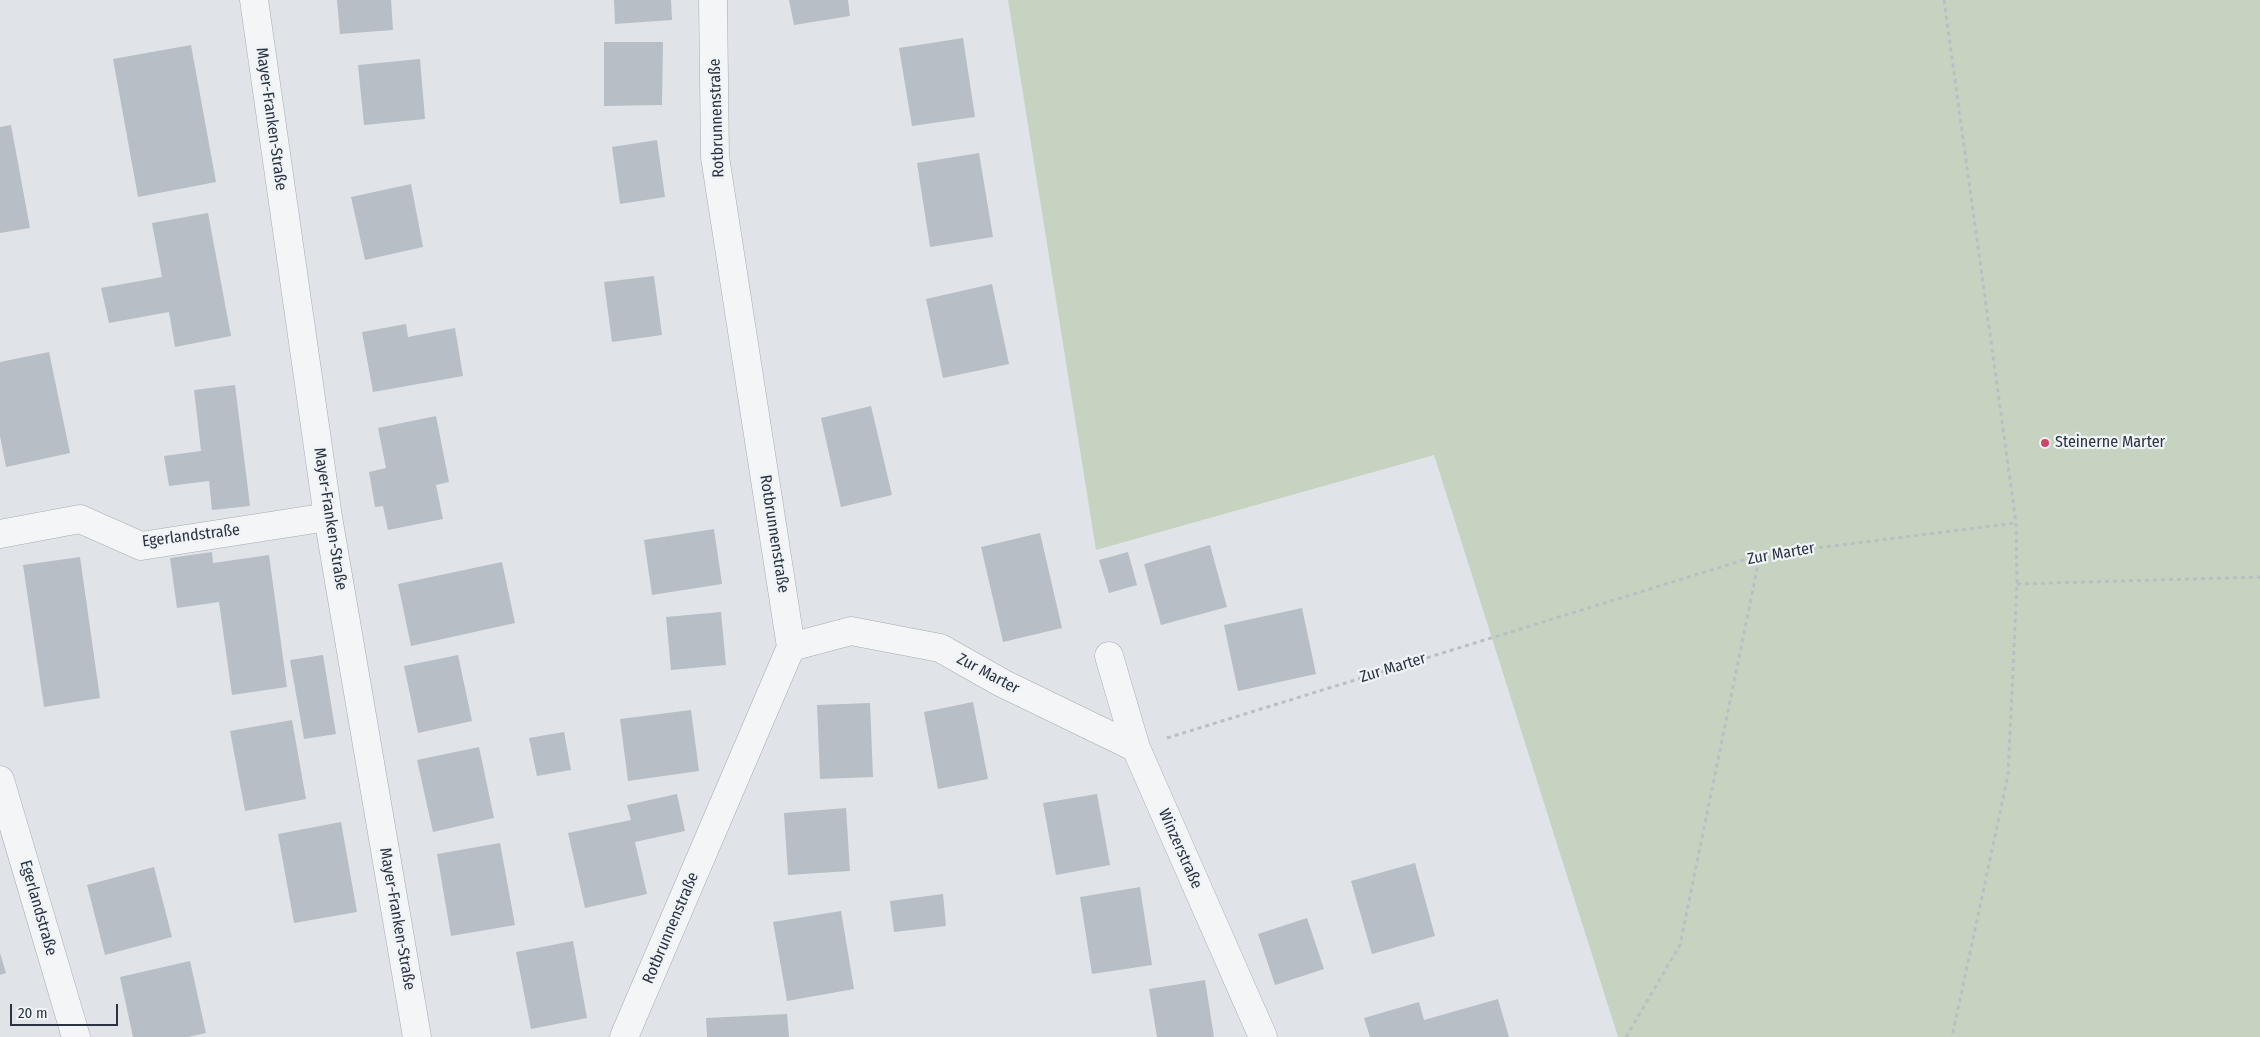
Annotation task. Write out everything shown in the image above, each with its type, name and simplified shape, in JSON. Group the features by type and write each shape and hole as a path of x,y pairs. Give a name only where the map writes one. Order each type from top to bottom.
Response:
{"street":[{"name":"Mayer-Franken-Straße","path":"254,0 328,517 417,1037"},
{"name":"Rotbrunnenstraße","path":"624,1037 791,647 715,157 713,0"},
{"name":"Egerlandstraße","path":"0,534 80,520 141,546 328,517"},
{"name":"Zur Marter","path":"791,647 851,631 940,648 1002,683 1136,748"},
{"name":"Winzerstraße","path":"1109,656 1136,748 1263,1037"},
{"name":"Egerlandstraße","path":"0,780 76,1037"}],"path":[{"path":"1944,0 2016,523 2017,584 2008,775 1952,1037"},
{"name":"Zur Marter","path":"1136,748 1760,554 2016,523"},
{"path":"1626,1037 1680,945 1760,554"},
{"path":"2017,584 2260,577"}],"green space":[{"path":"1008,0 2260,0 2260,1037 1618,1037 1434,455 1096,550"}],"building":[{"path":"337,0 391,0 393,30 340,34"},
{"path":"614,0 671,0 672,20 615,24"},
{"path":"789,0 848,0 850,16 794,25"},
{"path":"963,38 975,117 912,126 899,48"},
{"path":"604,42 663,42 662,105 604,106"},
{"path":"191,45 216,182 138,197 113,59"},
{"path":"420,59 425,119 364,125 358,65"},
{"path":"11,125 30,228 0,233 0,127"},
{"path":"657,140 665,197 620,204 612,147"},
{"path":"979,153 993,237 930,247 917,163"},
{"path":"411,184 423,247 365,260 351,197"},
{"path":"208,213 231,336 175,347 169,312 109,323 101,288 162,277 152,223"},
{"path":"654,276 662,335 612,342 604,282"},
{"path":"992,284 1009,364 943,378 926,299"},
{"path":"406,324 408,337 455,328 463,376 373,392 362,332"},
{"path":"49,352 70,453 6,467 0,436 0,362"},
{"path":"235,385 250,506 212,510 209,481 169,486 164,456 201,451 194,390"},
{"path":"871,406 892,495 841,507 821,418"},
{"path":"436,416 449,482 436,485 443,519 388,530 383,506 375,507 369,472 386,468 378,428"},
{"path":"714,529 722,584 652,595 644,540"},
{"path":"1040,533 1062,628 1003,642 981,547"},
{"path":"1210,545 1227,607 1161,625 1144,564"},
{"path":"212,552 213,563 269,555 287,687 232,695 219,602 177,608 170,558"},
{"path":"1128,552 1137,585 1109,593 1099,560"},
{"path":"80,557 100,698 44,707 23,565"},
{"path":"502,562 515,623 411,646 398,584"},
{"path":"1302,608 1316,674 1238,691 1224,625"},
{"path":"721,612 726,665 671,670 666,617"},
{"path":"323,655 336,734 304,739 290,660"},
{"path":"458,655 472,721 418,733 404,666"},
{"path":"973,702 988,779 938,789 924,712"},
{"path":"870,703 873,777 820,779 817,705"},
{"path":"691,710 699,771 628,781 620,719"},
{"path":"292,720 306,799 245,811 230,731"},
{"path":"564,732 571,770 537,776 529,738"},
{"path":"479,747 494,818 433,832 417,760"},
{"path":"677,794 685,831 635,842 647,894 585,908 568,833 631,820 627,805"},
{"path":"1097,794 1110,865 1056,875 1043,803"},
{"path":"846,808 850,871 788,875 784,813"},
{"path":"341,822 357,912 294,923 278,834"},
{"path":"500,843 515,925 451,936 437,854"},
{"path":"1415,863 1435,936 1372,954 1351,881"},
{"path":"154,867 172,937 105,955 87,885"},
{"path":"1140,887 1152,965 1092,974 1080,897"},
{"path":"943,894 946,926 894,932 890,901"},
{"path":"841,911 854,989 787,1001 773,922"},
{"path":"1307,918 1324,969 1275,985 1258,934"},
{"path":"573,941 587,1018 531,1029 516,952"},
{"path":"0,953 6,973 0,975"},
{"path":"190,961 206,1033 188,1037 133,1037 120,977"},
{"path":"1205,980 1214,1037 1157,1037 1149,989"},
{"path":"1498,999 1509,1037 1370,1037 1364,1018 1419,1002 1424,1020"},
{"path":"787,1014 789,1037 707,1037 706,1018"}],"place":[{"name":"Steinerne Marter","path":"2045,443"}]}
